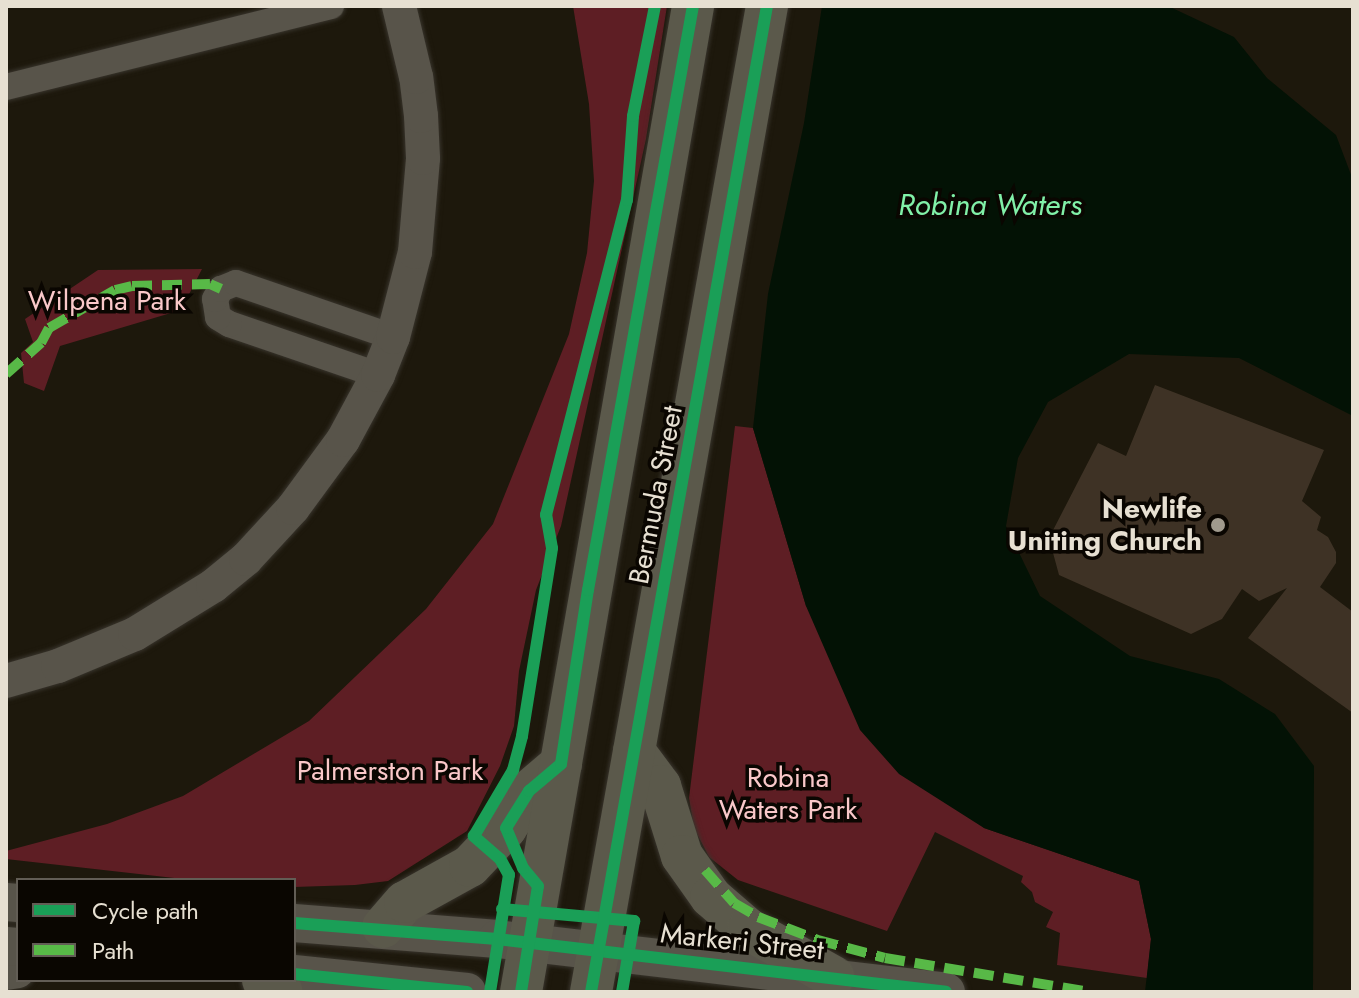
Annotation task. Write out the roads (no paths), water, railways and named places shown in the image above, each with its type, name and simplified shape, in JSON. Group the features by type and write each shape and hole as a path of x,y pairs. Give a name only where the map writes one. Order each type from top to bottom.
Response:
{"main road":[{"name":"Bermuda Street","path":"521,992 588,590 693,6"},
{"name":"Bermuda Street","path":"591,992 767,6"},
{"path":"634,751 660,786 682,856 711,897 748,929 834,977"},
{"path":"383,927 405,902 470,866 506,828 529,791 561,764"},
{"name":"Markeri Street","path":"296,923 383,927 946,992"},
{"path":"296,974 467,992"}],"street":[{"path":"6,87 331,6"},
{"path":"6,681 58,666 135,634 224,577 293,508 322,471 378,375 393,337 415,252 423,158 416,77 399,6"},
{"path":"378,375 229,324 218,317 215,299 221,289 236,283 393,337"}],"water":[{"name":"Robina Waters","path":"822,6 1168,6 1234,37 1267,78 1336,135 1353,180 1353,416 1239,358 1129,354 1048,402 1018,458 1006,526 1040,596 1130,656 1219,679 1275,714 1314,766 1313,992 1145,992 1151,939 1139,881 984,828 899,774 860,730 806,606 753,428 768,294 804,123"}],"place":[{"name":"Newlife Uniting Church","path":"1218,525"}],"park label":[{"name":"Wilpena Park","path":"107,301"},
{"name":"Palmerston Park","path":"390,771"},
{"name":"Robina Waters Park","path":"788,794"}]}
